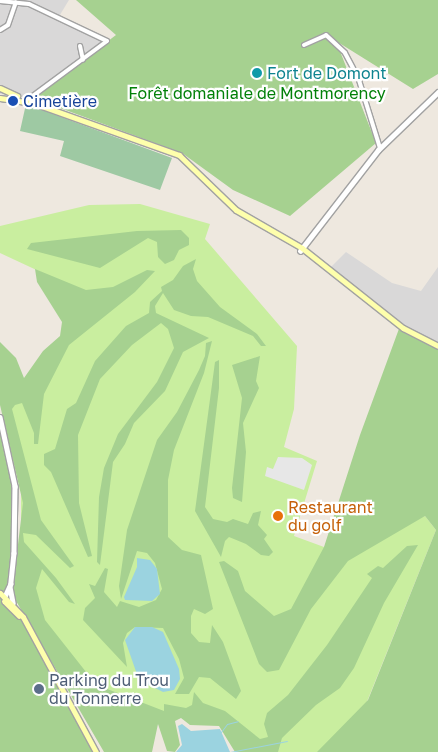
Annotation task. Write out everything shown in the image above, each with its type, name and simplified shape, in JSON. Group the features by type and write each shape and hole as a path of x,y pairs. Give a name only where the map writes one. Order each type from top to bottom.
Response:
{"main road":[{"path":"2,88 3,98 27,100"},
{"path":"2,88 36,104 179,156 227,202 301,249 394,322 438,346"},
{"path":"2,597 13,603 96,752"},
{"path":"2,597 18,614 33,637"}],"street":[{"path":"0,1 16,2 39,8 107,41 27,100"},
{"path":"0,30 8,25 16,2"},
{"path":"304,46 326,35 345,53 358,77 380,148"},
{"path":"80,46 83,60"},
{"path":"301,249 380,148 438,92"},
{"path":"0,417 15,486 14,554 10,592 13,603"},
{"path":"2,597 11,584"},
{"path":"2,597 10,592"}],"shaded area":[{"path":"0,0 69,0 58,18 104,41 29,98 0,94"},
{"path":"346,252 392,283 421,291 438,267 438,347 415,336 328,270"},
{"path":"278,457 302,458 312,465 304,490 265,476 267,467 273,469"}],"green space":[{"name":"Forêt domaniale de Montmorency","path":"76,0 438,0 438,74 413,89 336,41 376,143 290,216 233,190 182,153 33,98 116,35"},
{"path":"26,104 172,158 160,190 60,156 64,141 20,131"},
{"path":"140,204 210,224 205,239 297,346 294,409 284,447 317,461 294,536 324,547 425,516 436,530 360,719 323,752 237,752 220,722 174,714 116,718 36,628 21,539 21,448 5,394 41,375 81,321 73,287 0,253 0,226 89,205"},
{"path":"181,230 189,238 189,245 179,250 174,260 165,264 158,257 157,242 148,238 100,268 27,249 31,243 137,231"},
{"path":"196,259 193,269 197,281 220,307 257,334 266,346 261,346 253,336 208,317 191,316 174,310 163,293 155,306 156,313 209,338 183,352 165,391 134,423 125,444 113,462 100,565 97,562 99,497 104,468 118,434 157,382 174,348 168,329 161,323 132,345 100,379 78,435 79,503 92,556 88,557 51,472 44,465 44,454 55,449 67,409 76,403 95,361 126,326 149,313 150,302 162,291 161,287 173,280 183,266"},
{"path":"35,269 86,290 113,287 147,270 155,271 135,292 69,345 44,394 38,444 34,444 34,433 22,403 15,405 12,409 41,520 74,566 70,568 36,535 23,533 24,542 56,578 75,604 69,602 42,569 36,588 45,620 90,677 102,687 164,711 164,704 186,708 192,705 194,692 203,703 225,711 260,739 268,737 264,724 267,713 288,695 327,645 372,578 367,574 378,566 383,568 407,546 418,545 384,603 354,668 340,688 316,705 282,738 278,752 235,752 219,726 190,725 181,718 175,721 180,745 175,752 167,751 158,724 152,752 104,752 12,594 23,503 0,405 0,342 16,358 24,378 43,351 60,336 62,322 37,282"},
{"path":"400,326 438,346 438,752 317,752 368,700 436,530 425,516 348,561 311,609 279,670 267,672 259,664 219,562 224,561 238,571 245,591 274,616 291,609 324,547 360,435"},
{"path":"212,341 204,373 174,450 168,480 168,537 182,550 201,555 213,609 205,614 194,609 191,616 191,633 199,642 210,643 212,625 223,642 241,691 236,699 210,678 199,677 189,694 175,694 184,678 179,659 163,628 135,627 127,633 123,643 127,667 83,620 85,608 95,598 89,584 95,586 105,568 108,569 104,592 117,607 120,601 139,607 156,600 162,589 155,563 147,553 137,551 121,599 119,586 127,530 157,440 177,412 199,370 205,356 206,343"},
{"path":"260,356 256,381 259,388 243,423 246,452 242,502 233,498 232,488 242,398 232,365"},
{"path":"219,360 219,388 205,507 213,519 227,522 233,519 248,524 253,513 261,511 258,525 267,535 264,539 273,552 269,556 261,555 246,544 229,537 225,541 221,557 195,511 215,362"},
{"path":"0,417 15,486 11,584 5,590 93,752 0,752"}],"water":[{"path":"137,558 150,560 157,569 160,594 152,601 125,600 124,597 137,567"},
{"path":"135,627 152,627 163,632 179,669 180,679 174,690 163,692 139,680 125,640"},
{"path":"182,724 191,731 220,729 230,752 176,752 182,745 178,726"}],"waterway":[{"path":"221,732 227,724 238,721"},
{"path":"230,752 287,741"}],"place":[{"name":"Fort de Domont","path":"257,73"},
{"name":"Cimetière","path":"13,101"},
{"name":"Restaurant du golf","path":"278,516"},
{"name":"Parking du Trou du Tonnerre","path":"39,689"}]}
